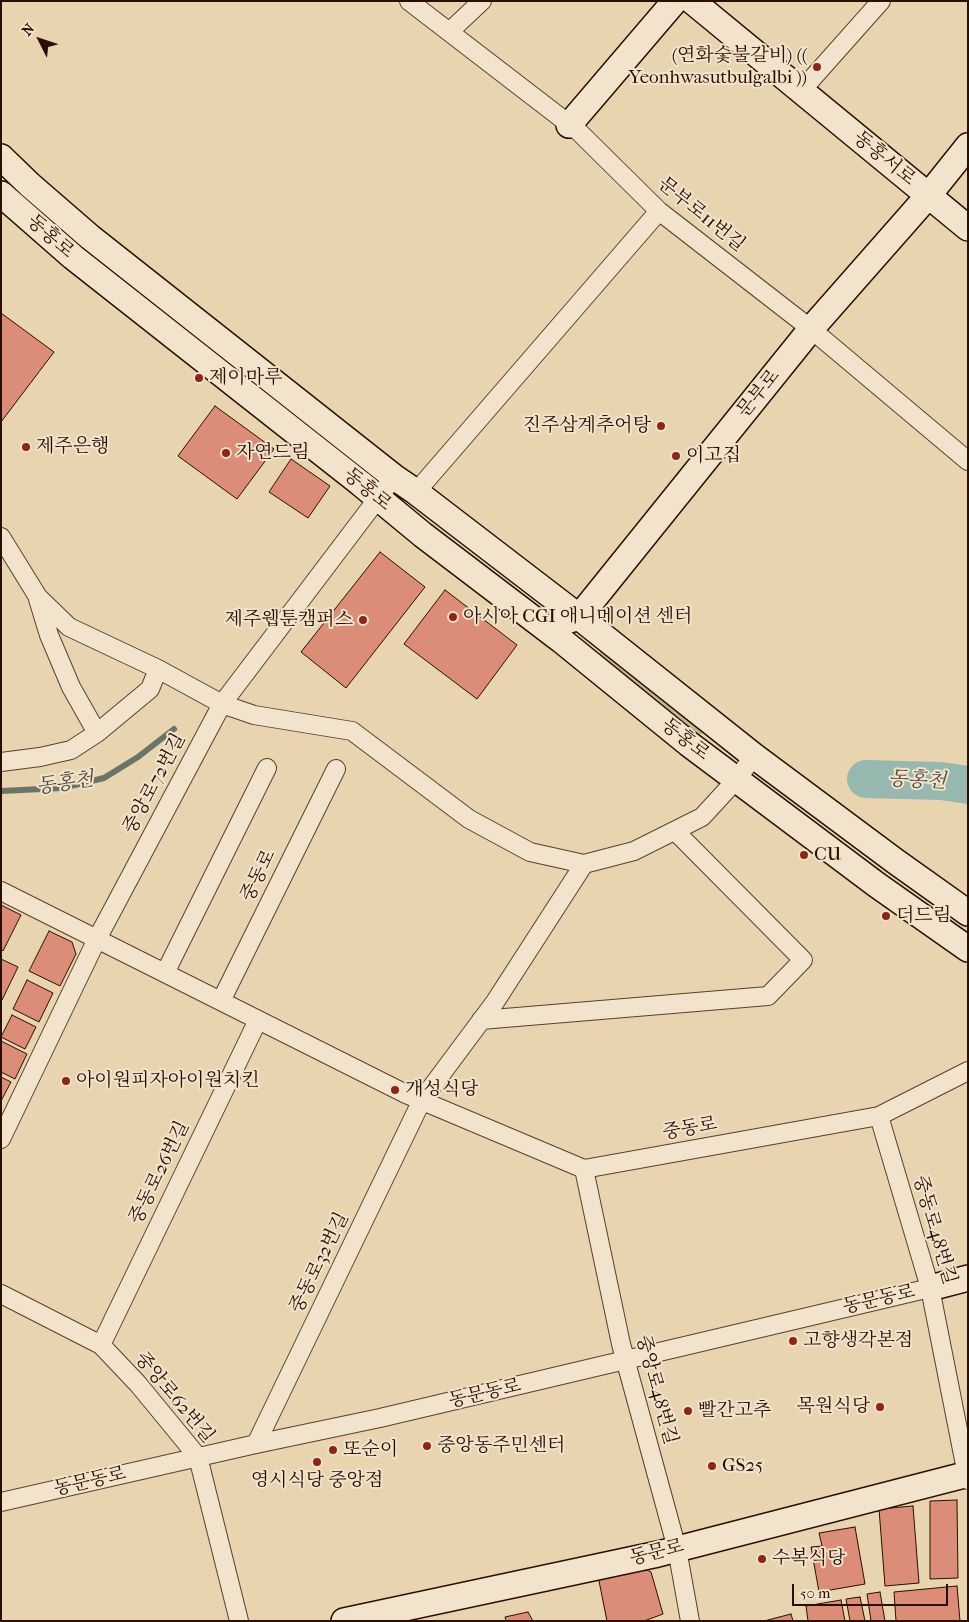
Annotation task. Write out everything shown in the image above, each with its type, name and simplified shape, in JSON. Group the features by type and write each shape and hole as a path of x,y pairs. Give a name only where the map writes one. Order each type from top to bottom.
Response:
{"main road":[{"path":"569,125 675,1"},
{"name":"동홍서로","path":"692,1 968,228"},
{"name":"문부로","path":"579,617 811,329 928,196 968,146"},
{"path":"1,152 30,185"},
{"name":"동홍로","path":"1,157 90,237 394,477 579,617 754,756 968,913"},
{"name":"동홍로","path":"5,198 73,257 736,780 877,885 968,949"},
{"path":"545,629 579,617"},
{"name":"동문동로","path":"930,1288 968,1278"},
{"name":"동문로","path":"344,1621 658,1554 968,1474"}],"street":[{"name":"문부로11번길","path":"409,1 569,125 659,211 811,329 968,461"},
{"path":"449,32 482,1"},
{"path":"801,91 881,1"},
{"name":"동홍로","path":"416,492 659,211"},
{"name":"중앙로72번길","path":"1,1139 97,939 222,704 394,477"},
{"path":"1,537 38,597 69,627 158,669 222,704 254,715 352,730 469,818 530,852 584,864 634,851 702,817 736,780 754,756"},
{"path":"38,597 49,635 71,687 97,733"},
{"path":"1,762 40,757 70,750 97,733 150,689 158,669"},
{"path":"165,974 266,768"},
{"name":"중동로","path":"221,1001 336,769"},
{"path":"481,1020 768,996 803,960 675,831"},
{"path":"422,1100 495,1002 584,864"},
{"path":"1,891 422,1100 584,1170"},
{"name":"중동로26번길","path":"101,1345 258,1020"},
{"name":"중동로","path":"584,1170 879,1116 968,1071"},
{"name":"중동로32번길","path":"256,1444 422,1100"},
{"name":"중동로48번길","path":"879,1116 930,1288 968,1480"},
{"name":"중앙로48번길","path":"584,1170 626,1361 676,1549 690,1621"},
{"name":"동문동로","path":"1,1502 380,1418 930,1288"},
{"name":"중앙로62번길","path":"1,1294 101,1345 138,1384 198,1457 239,1621"}],"green space":[{"path":"601,651 703,731 702,734 696,734 597,656"}],"building":[{"path":"1,313 54,352 1,422"},
{"name":"자연드림","path":"215,406 274,449 237,499 178,456"},
{"path":"291,459 330,486 308,518 269,492"},
{"name":"제주웹툰캠퍼스","path":"380,552 425,587 346,688 301,652"},
{"name":"아시아 CGI 애니메이션 센터","path":"445,590 517,645 477,699 404,644"},
{"path":"1,905 21,915 3,951 1,949"},
{"path":"49,931 72,942 76,954 60,986 29,971"},
{"path":"1,959 18,967 2,1000 1,1000"},
{"path":"27,980 53,993 39,1022 13,1009"},
{"path":"12,1015 36,1027 25,1049 1,1037"},
{"path":"1,1041 27,1054 15,1079 1,1072"},
{"path":"1,1077 11,1082 1,1101"},
{"path":"957,1500 958,1578 930,1579 930,1501"},
{"path":"913,1506 919,1583 885,1586 879,1509"},
{"path":"855,1527 865,1584 819,1592 811,1547 822,1546 819,1533"},
{"path":"638,1565 651,1572 663,1614 644,1621 607,1621 598,1576"},
{"path":"957,1586 960,1621 896,1621 894,1592"},
{"path":"880,1592 885,1621 871,1621 867,1594"},
{"path":"860,1597 865,1621 850,1621 846,1599"},
{"path":"841,1600 845,1621 808,1621 806,1606"},
{"path":"528,1612 533,1621 506,1621 505,1617"},
{"path":"791,1614 793,1621 764,1621"}],"waterway":[{"name":"동홍천","path":"1,791 62,788 104,778 138,757 174,729"},
{"name":"동홍천","path":"866,779 941,781 968,785"}],"place":[{"name":"(연화숯불갈비) (( Yeonhwasutbulgalbi ))","path":"817,67"},
{"name":"제이마루","path":"199,378"},
{"name":"진주삼계추어탕","path":"661,426"},
{"name":"제주은행","path":"26,447"},
{"name":"자연드림","path":"226,453"},
{"name":"이고집","path":"676,456"},
{"name":"아시아 CGI 애니메이션 센터","path":"453,617"},
{"name":"제주웹툰캠퍼스","path":"363,620"},
{"name":"CU","path":"804,855"},
{"name":"더드림","path":"886,916"},
{"name":"아이원피자아이원치킨","path":"66,1081"},
{"name":"개성식당","path":"395,1090"},
{"name":"고향생각본점","path":"793,1341"},
{"name":"목원식당","path":"880,1407"},
{"name":"빨간고추","path":"688,1411"},
{"name":"중앙동주민센터","path":"427,1446"},
{"name":"또순이","path":"333,1450"},
{"name":"영시식당 중앙점","path":"317,1462"},
{"name":"GS25","path":"712,1466"},
{"name":"수복식당","path":"762,1559"}]}
